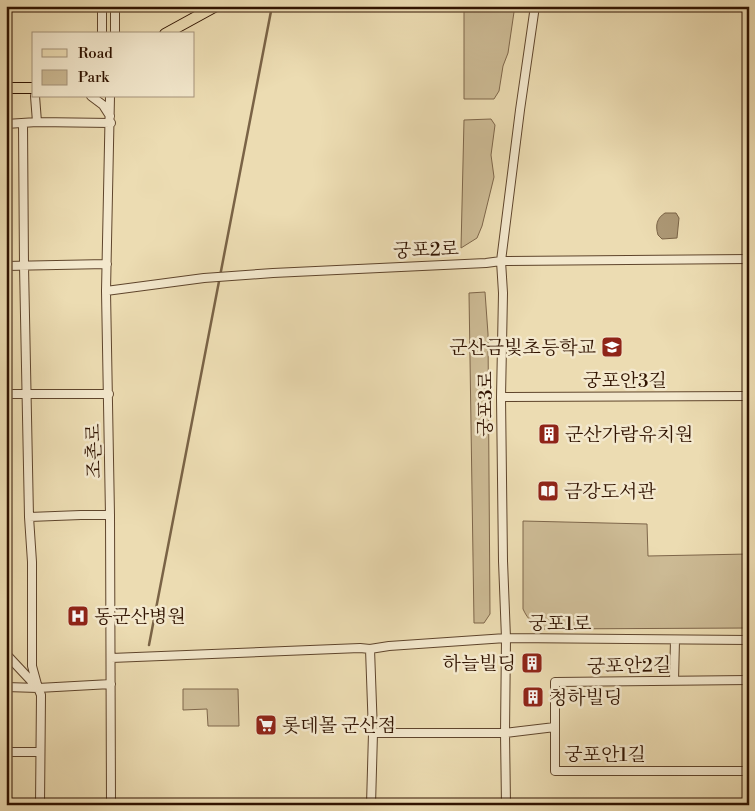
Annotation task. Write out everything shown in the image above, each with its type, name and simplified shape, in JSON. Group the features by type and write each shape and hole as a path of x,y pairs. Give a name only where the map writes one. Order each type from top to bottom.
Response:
{"main road":[{"path":"169,32 216,6"},
{"path":"6,88 32,88"}],"street":[{"path":"102,6 102,32"},
{"path":"116,6 116,32"},
{"name":"궁포3로","path":"506,805 506,638 501,397 503,293 501,261 535,6"},
{"path":"35,98 37,122"},
{"path":"6,124 111,119 103,105 94,98"},
{"name":"조촌로","path":"110,98 106,290 109,394 111,805"},
{"path":"23,124 29,517 32,562 32,666 41,695 40,805"},
{"name":"궁포2로","path":"106,290 204,278 501,261 749,259"},
{"path":"6,266 106,264"},
{"path":"6,394 109,394"},
{"name":"궁포안3길","path":"501,397 749,396"},
{"path":"29,517 110,516"},
{"name":"궁포1로","path":"111,658 370,649 506,638 749,640"},
{"path":"674,681 675,640"},
{"path":"370,649 373,733 371,805"},
{"path":"6,654 38,688"},
{"name":"궁포안2길","path":"555,727 554,682 749,680"},
{"path":"6,687 38,688 111,684"},
{"name":"궁포안1길","path":"373,733 505,733 555,727 555,771 749,771"},
{"path":"6,752 40,752"}],"green space":[{"path":"464,6 509,6 514,12 508,53 503,66 499,91 494,99 464,99"},
{"path":"491,119 495,125 491,155 494,177 482,226 477,238 461,248 464,120"},
{"path":"485,292 488,334 490,614 484,623 474,623 469,293"},
{"path":"523,521 647,524 648,556 749,554 749,628 544,629 534,624 523,609"},
{"path":"183,689 238,689 239,726 208,726 207,709 183,710"}],"shaded area":[{"path":"665,213 676,213 679,218 677,238 662,239 658,235 657,222"}],"waterway":[{"path":"149,645 272,6"}],"place":[{"name":"군산금빛초등학교","path":"612,347"},
{"name":"군산가람유치원","path":"549,434"},
{"name":"금강도서관","path":"548,491"},
{"name":"동군산병원","path":"78,616"},
{"name":"하늘빌딩","path":"532,663"},
{"name":"청하빌딩","path":"533,697"},
{"name":"롯데몰 군산점","path":"266,725"}]}
